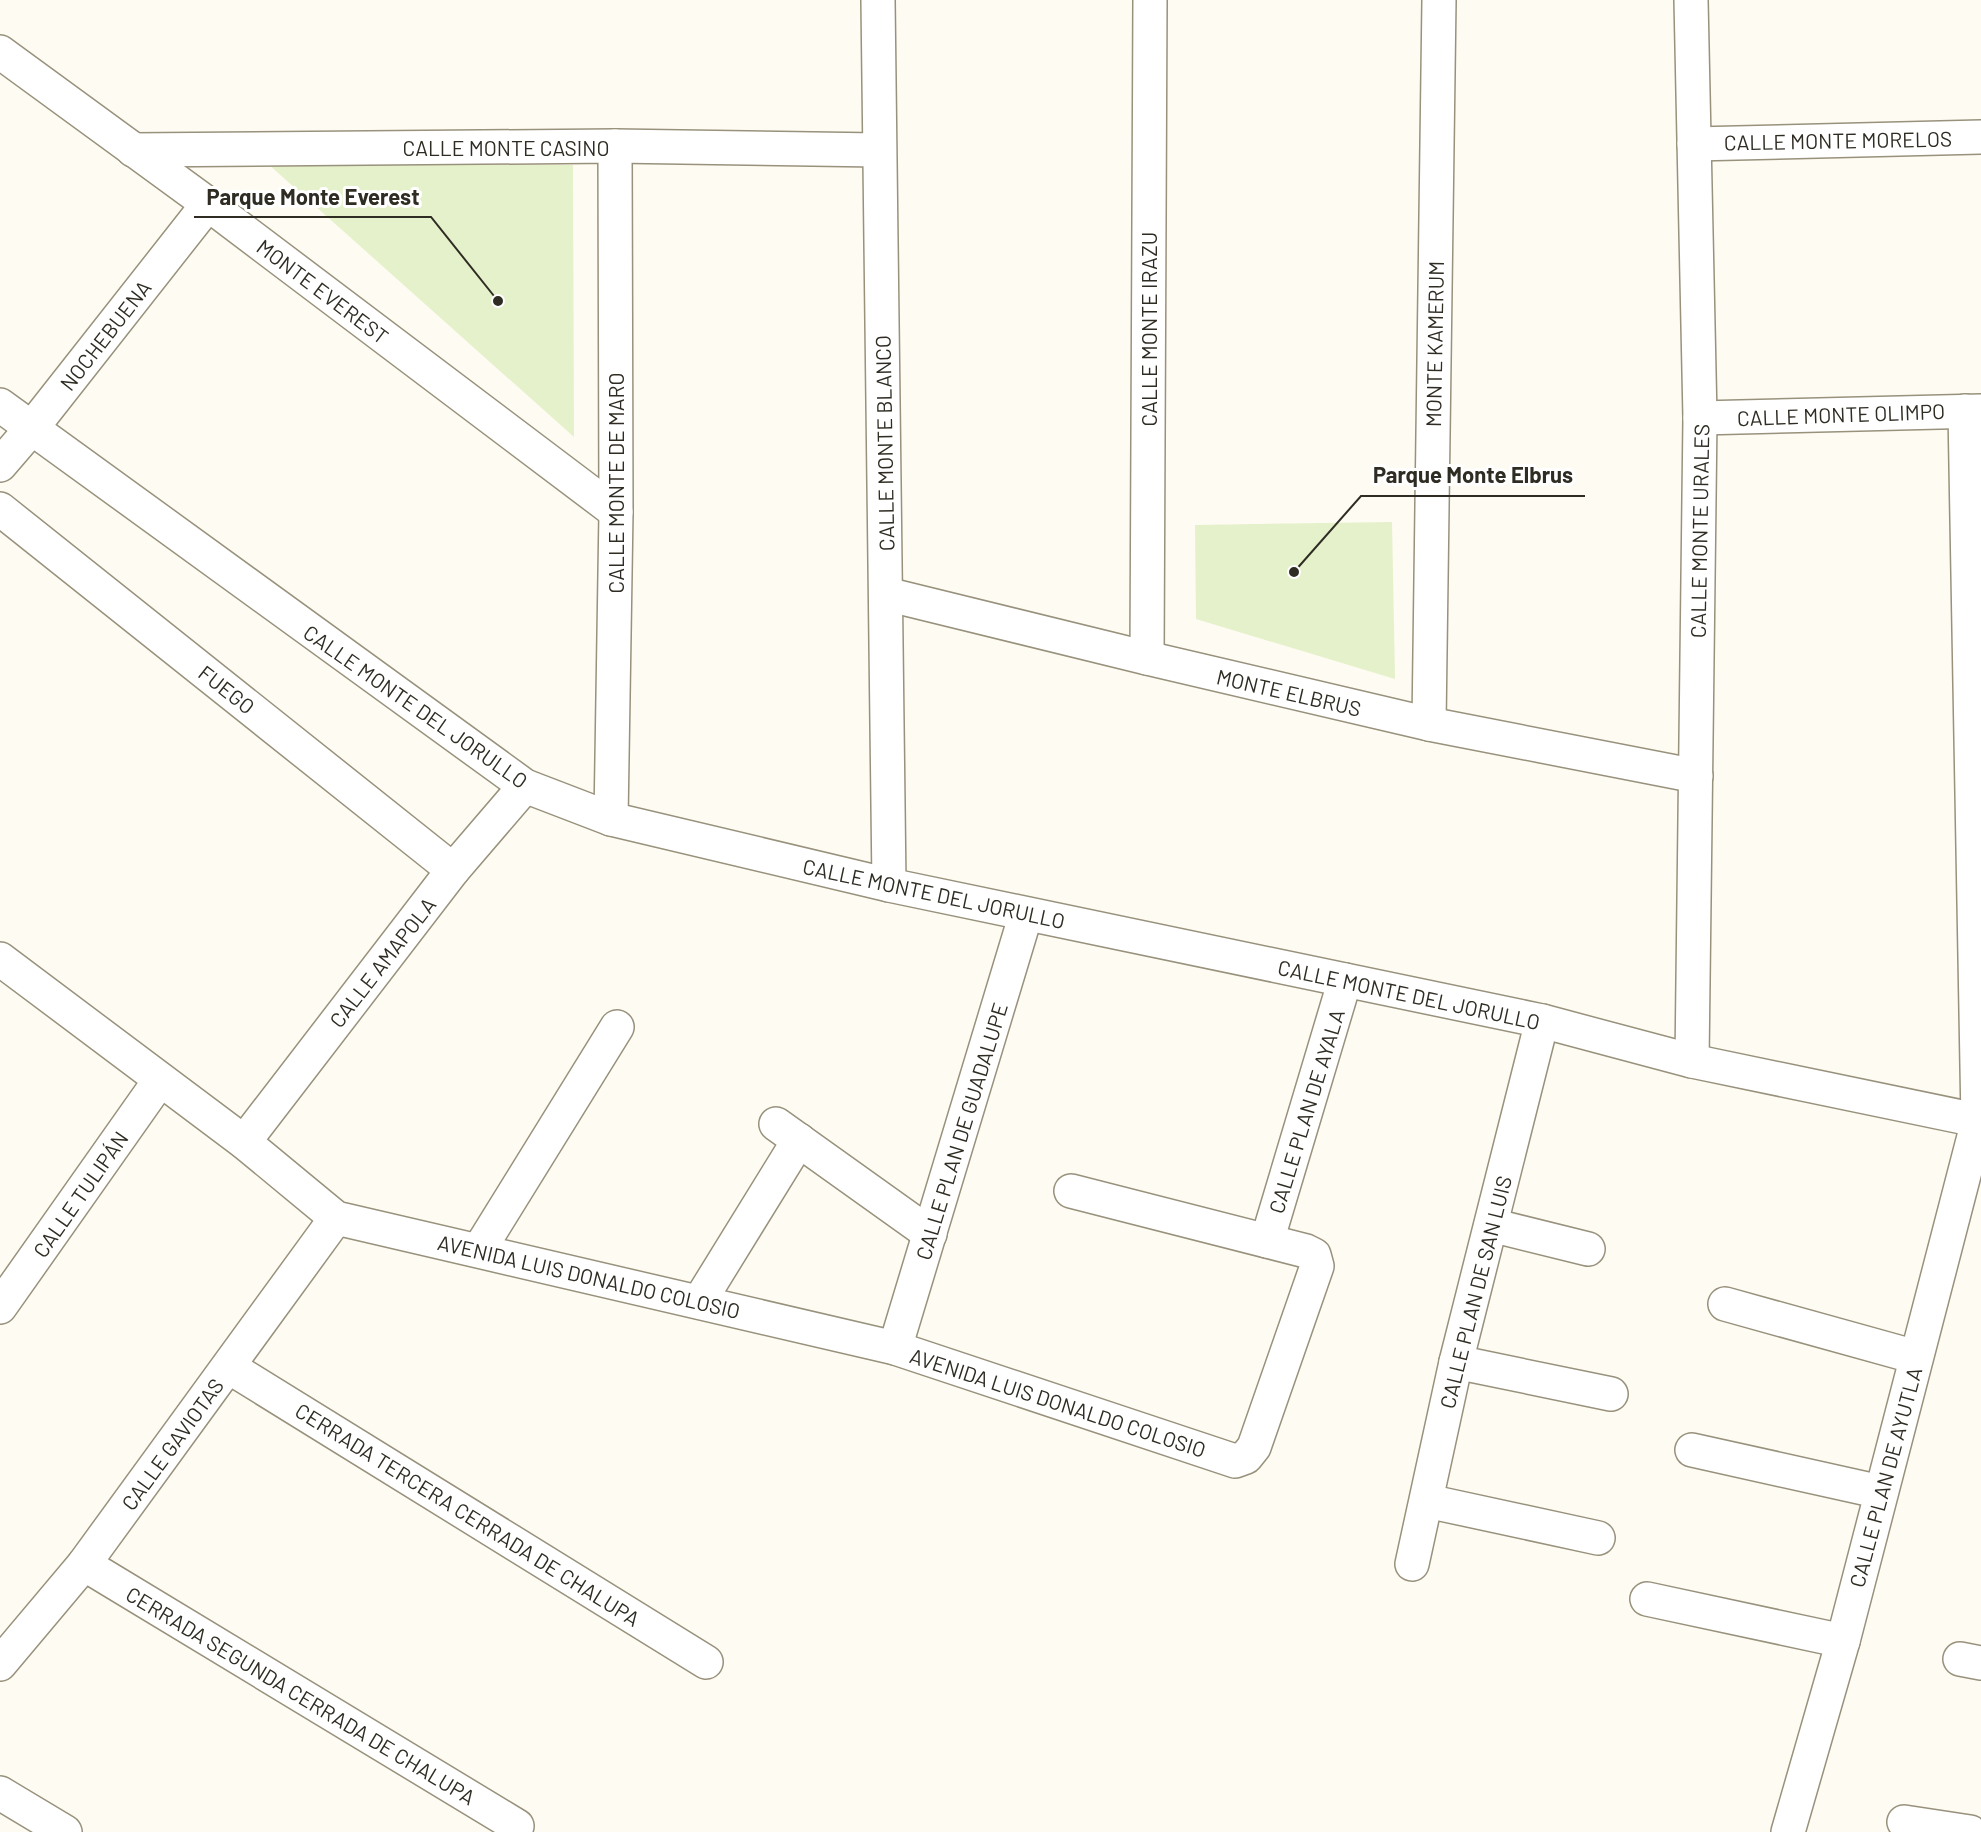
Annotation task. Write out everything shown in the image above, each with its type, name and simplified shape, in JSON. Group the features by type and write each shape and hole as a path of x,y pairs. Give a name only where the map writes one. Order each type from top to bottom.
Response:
{"street":[{"name":"CALLE MONTE BLANCO","path":"878,0 890,885"},
{"name":"CALLE MONTE IRAZU","path":"1147,658 1150,0"},
{"name":"MONTE KAMERUM","path":"1429,724 1439,0"},
{"name":"CALLE MONTE URALES","path":"1691,0 1700,418 1692,1061"},
{"name":"MONTE EVEREST","path":"0,52 208,204 616,512"},
{"name":"CALLE MONTE MORELOS","path":"1694,144 1981,136"},
{"name":"CALLE MONTE CASINO","path":"133,150 615,146 879,150"},
{"name":"CALLE MONTE DE MARO","path":"611,819 616,512 615,146"},
{"name":"NOCHEBUENA","path":"0,465 31,429 208,204"},
{"name":"CALLE MONTE DEL JORULLO","path":"0,405 525,786 611,819 890,885 1542,1021 1692,1061 1979,1121"},
{"name":"CALLE MONTE OLIMPO","path":"1700,418 1973,411"},
{"name":"CALLE PLAN DE AYUTLA","path":"1788,1832 1843,1641 1979,1121 1973,411"},
{"name":"FUEGO","path":"0,509 453,870"},
{"name":"MONTE ELBRUS","path":"886,594 1429,724 1696,776"},
{"name":"CALLE AMAPOLA","path":"244,1142 453,870 525,786"},
{"name":"CALLE PLAN DE GUADALUPE","path":"896,1348 1026,914"},
{"name":"AVENIDA LUIS DONALDO COLOSIO","path":"0,958 244,1142 336,1218 896,1348 1235,1461 1246,1457"},
{"name":"CALLE PLAN DE AYALA","path":"1267,1241 1345,980"},
{"name":"CALLE PLAN DE SAN LUIS","path":"1412,1564 1456,1362 1542,1021"},
{"path":"479,1250 617,1027"},
{"name":"CALLE TULIPÁN","path":"0,1307 160,1080"},
{"path":"699,1302 788,1132 930,1234"},
{"name":"CALLE PLAN DE AYALA","path":"1071,1191 1306,1251 1314,1255 1317,1266 1254,1447 1246,1457"},
{"name":"CALLE GAVIOTAS","path":"0,1664 84,1564 336,1218"},
{"path":"1491,1225 1588,1249"},
{"path":"1725,1304 1916,1357"},
{"path":"1456,1362 1611,1394"},
{"name":"CERRADA TERCERA CERRADA DE CHALUPA","path":"229,1367 706,1662"},
{"path":"1692,1450 1881,1492"},
{"path":"1427,1501 1598,1538"},
{"name":"CERRADA SEGUNDA CERRADA DE CHALUPA","path":"84,1564 517,1826"},
{"path":"1647,1599 1843,1641"},
{"path":"0,1793 65,1832"},
{"path":"1904,1822 1970,1832"}],"green space":[{"path":"267,163 573,165 574,437"},
{"path":"1392,522 1395,679 1196,619 1195,525"}],"place":[{"name":"Parque Monte Everest","path":"498,301"},
{"name":"Parque Monte Elbrus","path":"1294,572"}]}
